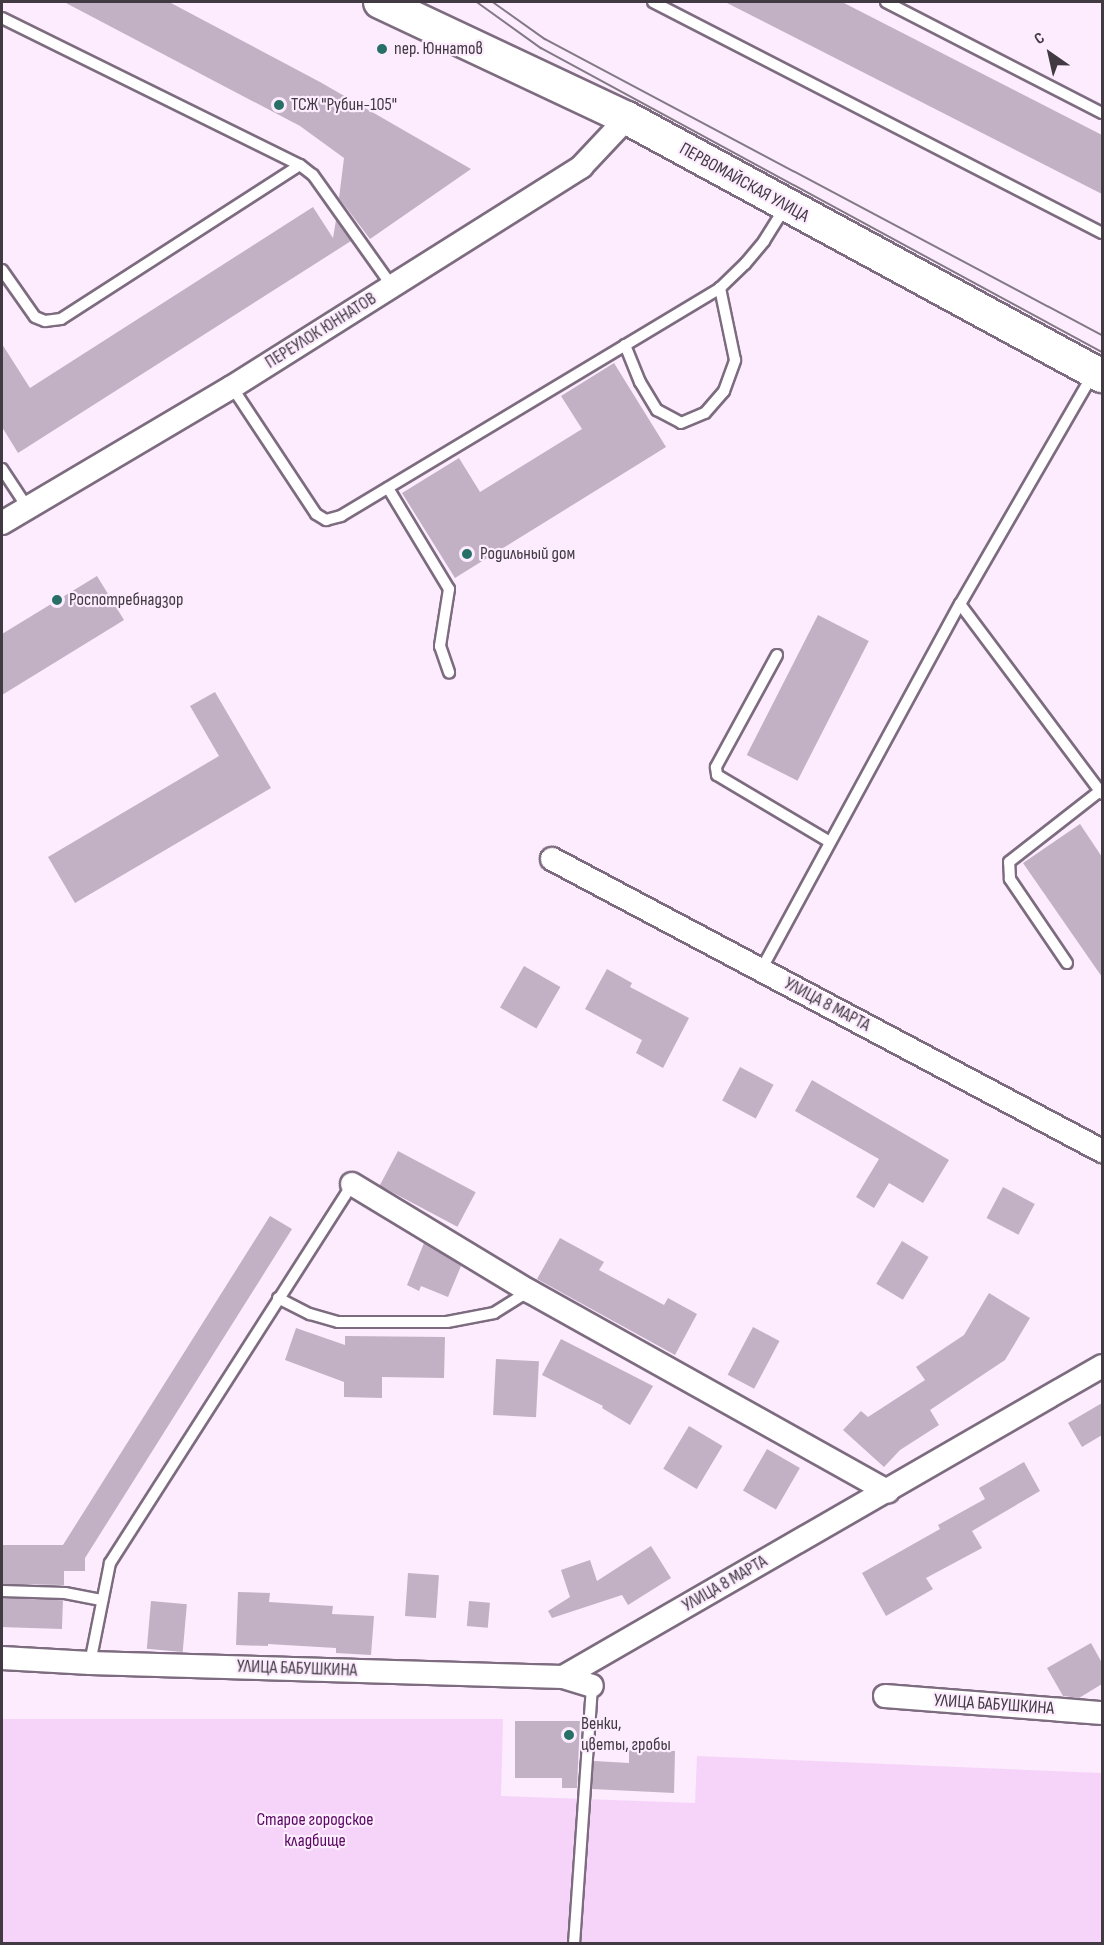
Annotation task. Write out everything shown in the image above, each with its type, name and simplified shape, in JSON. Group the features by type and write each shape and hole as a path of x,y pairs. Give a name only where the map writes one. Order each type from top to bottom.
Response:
{"main road":[{"name":"ПЕРВОМАЙСКАЯ УЛИЦА","path":"380,2 627,118 785,206 1099,374"}],"street":[{"name":"ПЕРЕУЛОК ЮННАТОВ","path":"2,523 232,387 581,166 627,118"},
{"name":"УЛИЦА 8 МАРТА","path":"552,859 1102,1151"},
{"path":"352,1184 529,1291 888,1491"},
{"name":"УЛИЦА 8 МАРТА","path":"563,1677 1102,1366"},
{"name":"УЛИЦА БАБУШКИНА","path":"2,1658 90,1663 563,1677 592,1686"},
{"name":"УЛИЦА БАБУШКИНА","path":"885,1696 1102,1713"}],"lane":[{"path":"653,2 1102,233"},
{"path":"886,2 1102,113"},
{"path":"2,18 300,165 313,175 392,285"},
{"path":"2,270 35,317 45,321 61,319 300,165"},
{"path":"232,387 316,514 326,520 341,516 720,288 745,264 764,241 785,206"},
{"path":"625,345 640,382 657,410 681,423 705,413 724,391 735,360 720,288"},
{"path":"761,970 960,604 1099,374"},
{"path":"2,469 27,507"},
{"path":"388,488 449,589 440,646 449,672"},
{"path":"960,604 1101,793 1009,862 1010,879 1067,963"},
{"path":"777,656 716,767 717,775 830,842"},
{"path":"90,1663 110,1563 352,1184"},
{"path":"278,1298 310,1314 338,1322 447,1322 495,1313 529,1291"},
{"path":"2,1592 65,1593 102,1600"},
{"path":"574,1944 592,1686"}],"green space":[{"name":"Старое городское кладбище","path":"2,1719 503,1719 501,1796 695,1803 697,1756 1102,1773 1102,1943 2,1944"}],"building":[{"path":"64,2 169,2 320,82 471,169 370,239 339,198 344,158 300,126"},
{"path":"725,2 842,2 1102,135 1102,194"},
{"path":"313,207 333,238 336,220 351,241 18,453 2,427 2,344 30,388"},
{"path":"614,363 666,447 455,578 402,493 459,458 480,492 582,429 561,396"},
{"path":"97,576 124,620 2,695 2,634"},
{"path":"818,615 869,641 798,781 747,755"},
{"path":"215,692 271,788 75,903 48,857 219,756 190,706"},
{"path":"1080,824 1102,857 1102,977 1023,863"},
{"path":"524,966 560,987 536,1029 500,1008"},
{"path":"607,969 632,983 630,987 689,1018 663,1068 636,1053 642,1040 585,1009"},
{"path":"740,1067 774,1085 756,1118 722,1101"},
{"path":"812,1080 949,1160 923,1203 889,1183 874,1208 856,1197 879,1159 795,1111"},
{"path":"398,1151 476,1192 457,1227 380,1185"},
{"path":"1003,1187 1035,1204 1018,1235 987,1218"},
{"path":"270,1216 292,1229 85,1558 85,1571 64,1571 64,1585 2,1584 2,1545 63,1545"},
{"path":"560,1238 604,1262 599,1270 664,1305 668,1298 697,1314 675,1355 537,1279"},
{"path":"902,1241 929,1257 903,1300 876,1284"},
{"path":"424,1243 461,1266 448,1297 421,1286 419,1291 407,1285"},
{"path":"989,1293 1030,1318 1005,1360 930,1410 939,1425 900,1450 884,1467 843,1430 861,1411 868,1417 925,1380 916,1367 964,1335"},
{"path":"753,1327 779,1341 754,1389 728,1375"},
{"path":"296,1328 345,1345 345,1336 445,1337 444,1378 382,1377 382,1398 344,1397 344,1382 285,1360"},
{"path":"561,1339 653,1386 630,1425 602,1408 603,1406 542,1375"},
{"path":"496,1359 539,1361 536,1417 493,1415"},
{"path":"1102,1403 1102,1435 1082,1447 1068,1423"},
{"path":"689,1426 722,1446 697,1489 663,1469"},
{"path":"767,1449 800,1468 776,1510 743,1491"},
{"path":"1024,1462 1040,1491 972,1531 982,1548 926,1578 933,1589 886,1616 862,1573 940,1529 938,1525 985,1499 979,1488"},
{"path":"651,1546 671,1578 628,1605 622,1595 552,1618 548,1611 570,1597 561,1570 590,1560 597,1581"},
{"path":"408,1573 439,1575 436,1618 405,1616"},
{"path":"238,1592 270,1593 269,1602 333,1606 332,1614 374,1616 371,1655 336,1653 336,1648 268,1644 268,1646 236,1645"},
{"path":"2,1598 63,1600 62,1629 2,1627"},
{"path":"151,1601 187,1604 183,1652 147,1649"},
{"path":"469,1601 490,1603 488,1628 467,1626"},
{"path":"1091,1643 1102,1663 1102,1684 1079,1698 1063,1696 1047,1668"},
{"path":"515,1721 580,1721 577,1788 562,1788 562,1778 515,1778"},
{"path":"629,1750 675,1751 674,1793 592,1789 594,1761 629,1763"}],"tram line":[{"path":"477,2 541,48 1102,352"},
{"path":"493,2 545,39 1102,335"}],"place":[{"name":"пер. Юннатов","path":"382,49"},
{"name":"ТСЖ \"Рубин-105\"","path":"279,105"},
{"name":"Родильный дом","path":"467,554"},
{"name":"Роспотребнадзор","path":"57,600"},
{"name":"Венки, цветы, гробы","path":"569,1735"}]}
